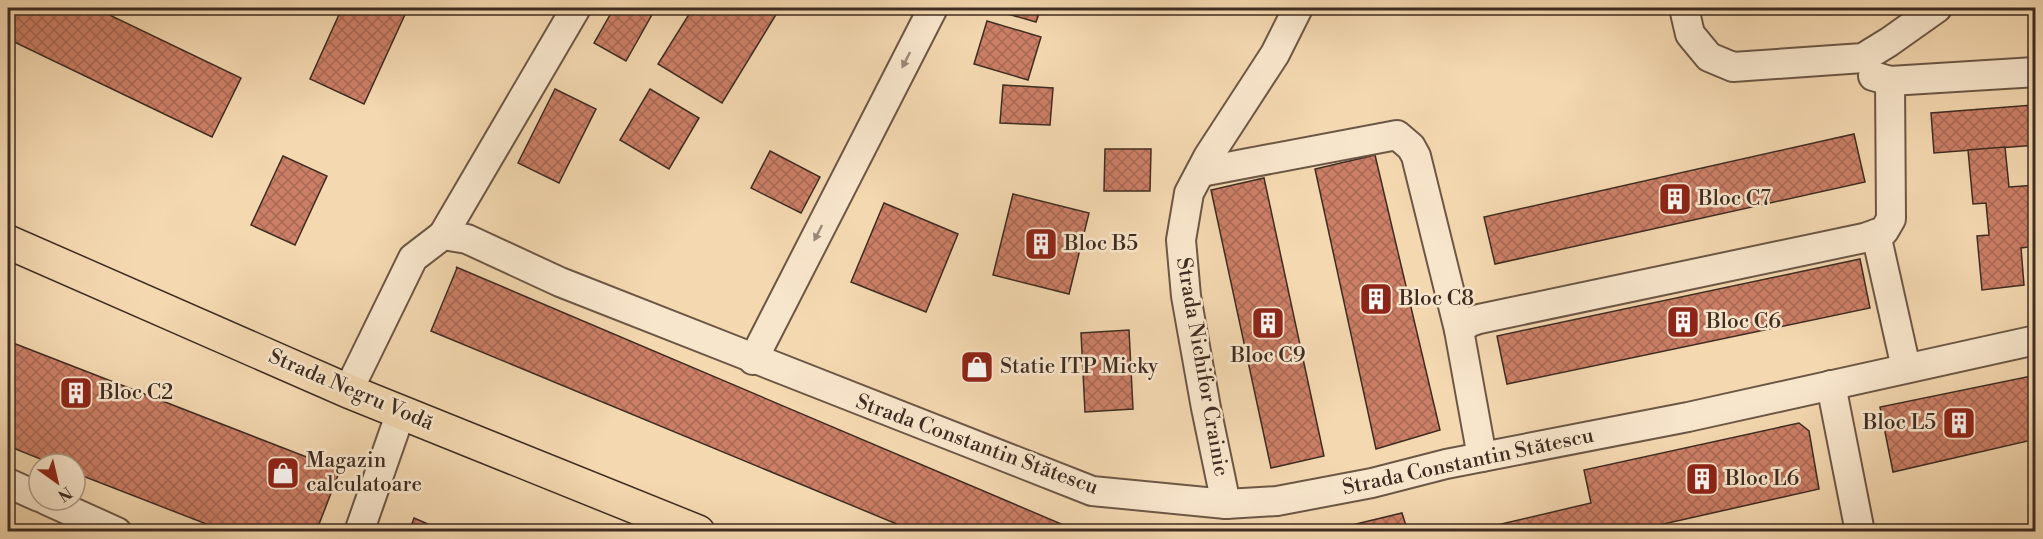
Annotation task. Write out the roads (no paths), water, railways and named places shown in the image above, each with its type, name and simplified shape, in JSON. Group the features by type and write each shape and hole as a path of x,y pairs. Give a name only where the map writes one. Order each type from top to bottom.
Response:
{"main road":[{"name":"Strada Negru Vodă","path":"8,242 348,390 698,531"}],"street":[{"path":"348,390 413,258 443,235 576,8"},
{"path":"753,360 933,8"},
{"name":"Strada Nichifor Crainic","path":"1226,504 1186,296 1181,240 1190,193 1275,54 1298,8"},
{"path":"1684,8 1690,34 1696,42 1709,57 1733,67 1863,58 1937,8"},
{"path":"1863,58 1873,76 1890,81 2036,72"},
{"path":"1459,330 1479,319 1864,238 1884,231 1891,219 1890,81"},
{"path":"1201,172 1397,135 1411,147 1416,156 1459,330 1482,457"},
{"path":"1876,234 1906,368"},
{"name":"Strada Constantin Stătescu","path":"443,235 467,239 560,282 753,360 1092,491 1226,504 1277,501 1372,483 1482,457 1688,417 2036,340"},
{"path":"1831,385 1860,531"},
{"path":"359,531 402,412"},
{"path":"8,483 27,492"},
{"path":"73,512 117,531"}],"place":[{"name":"Bloc C7","path":"1675,199"},
{"name":"Bloc B5","path":"1041,244"},
{"name":"Bloc C8","path":"1376,299"},
{"name":"Bloc C6","path":"1683,322"},
{"name":"Bloc C9","path":"1268,323"},
{"name":"Statie ITP Micky","path":"977,367"},
{"name":"Bloc C2","path":"76,393"},
{"name":"Bloc L5","path":"1959,423"},
{"name":"Magazin calculatoare","path":"283,473"},
{"name":"Bloc L6","path":"1702,479"}]}
